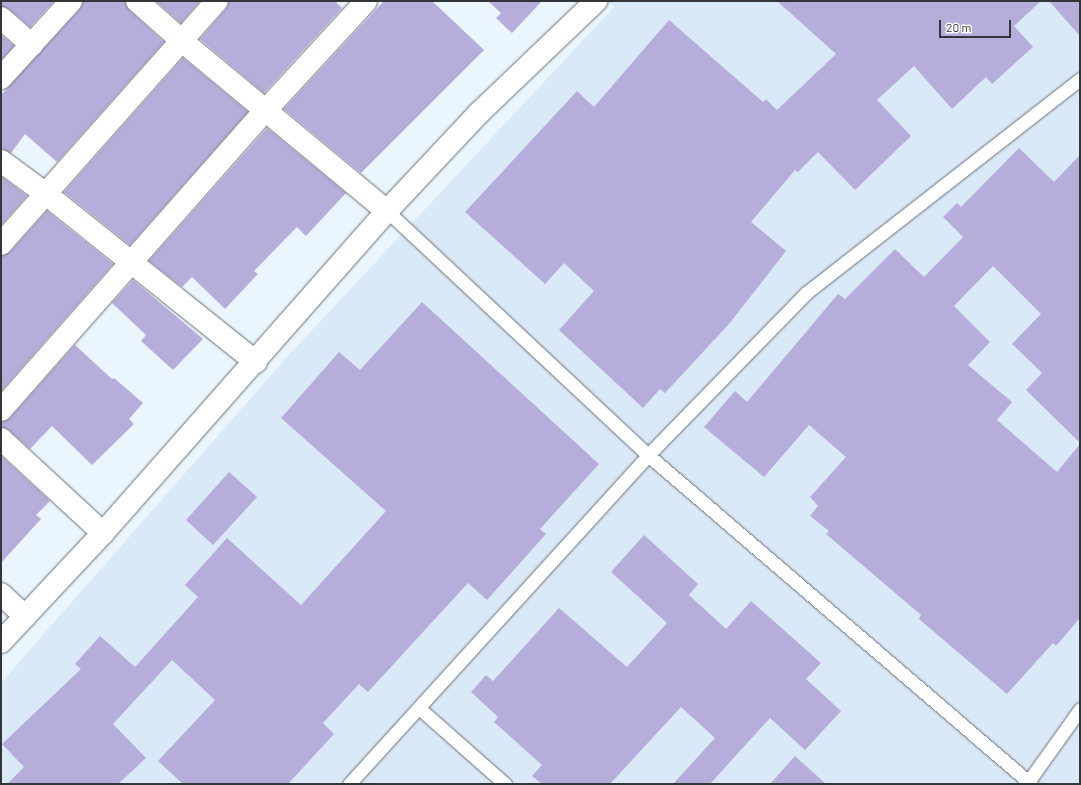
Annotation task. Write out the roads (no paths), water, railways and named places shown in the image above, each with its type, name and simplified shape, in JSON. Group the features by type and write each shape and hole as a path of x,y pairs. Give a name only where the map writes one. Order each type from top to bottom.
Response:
{"street":[{"path":"1,78 71,1"},
{"path":"137,1 265,111 387,211"},
{"path":"1,244 217,1"},
{"path":"1,410 265,111 366,1"},
{"path":"1,642 103,533 256,362 387,211 480,112 596,1"},
{"path":"1,18 32,45"},
{"path":"1,162 46,194 130,264 256,362"},
{"path":"1,439 103,533"},
{"path":"1,594 25,616"}],"lane":[{"path":"349,784 648,455 806,293 1080,79"},
{"path":"387,211 648,455 1029,783 1080,709"},
{"path":"419,708 505,784"}]}
